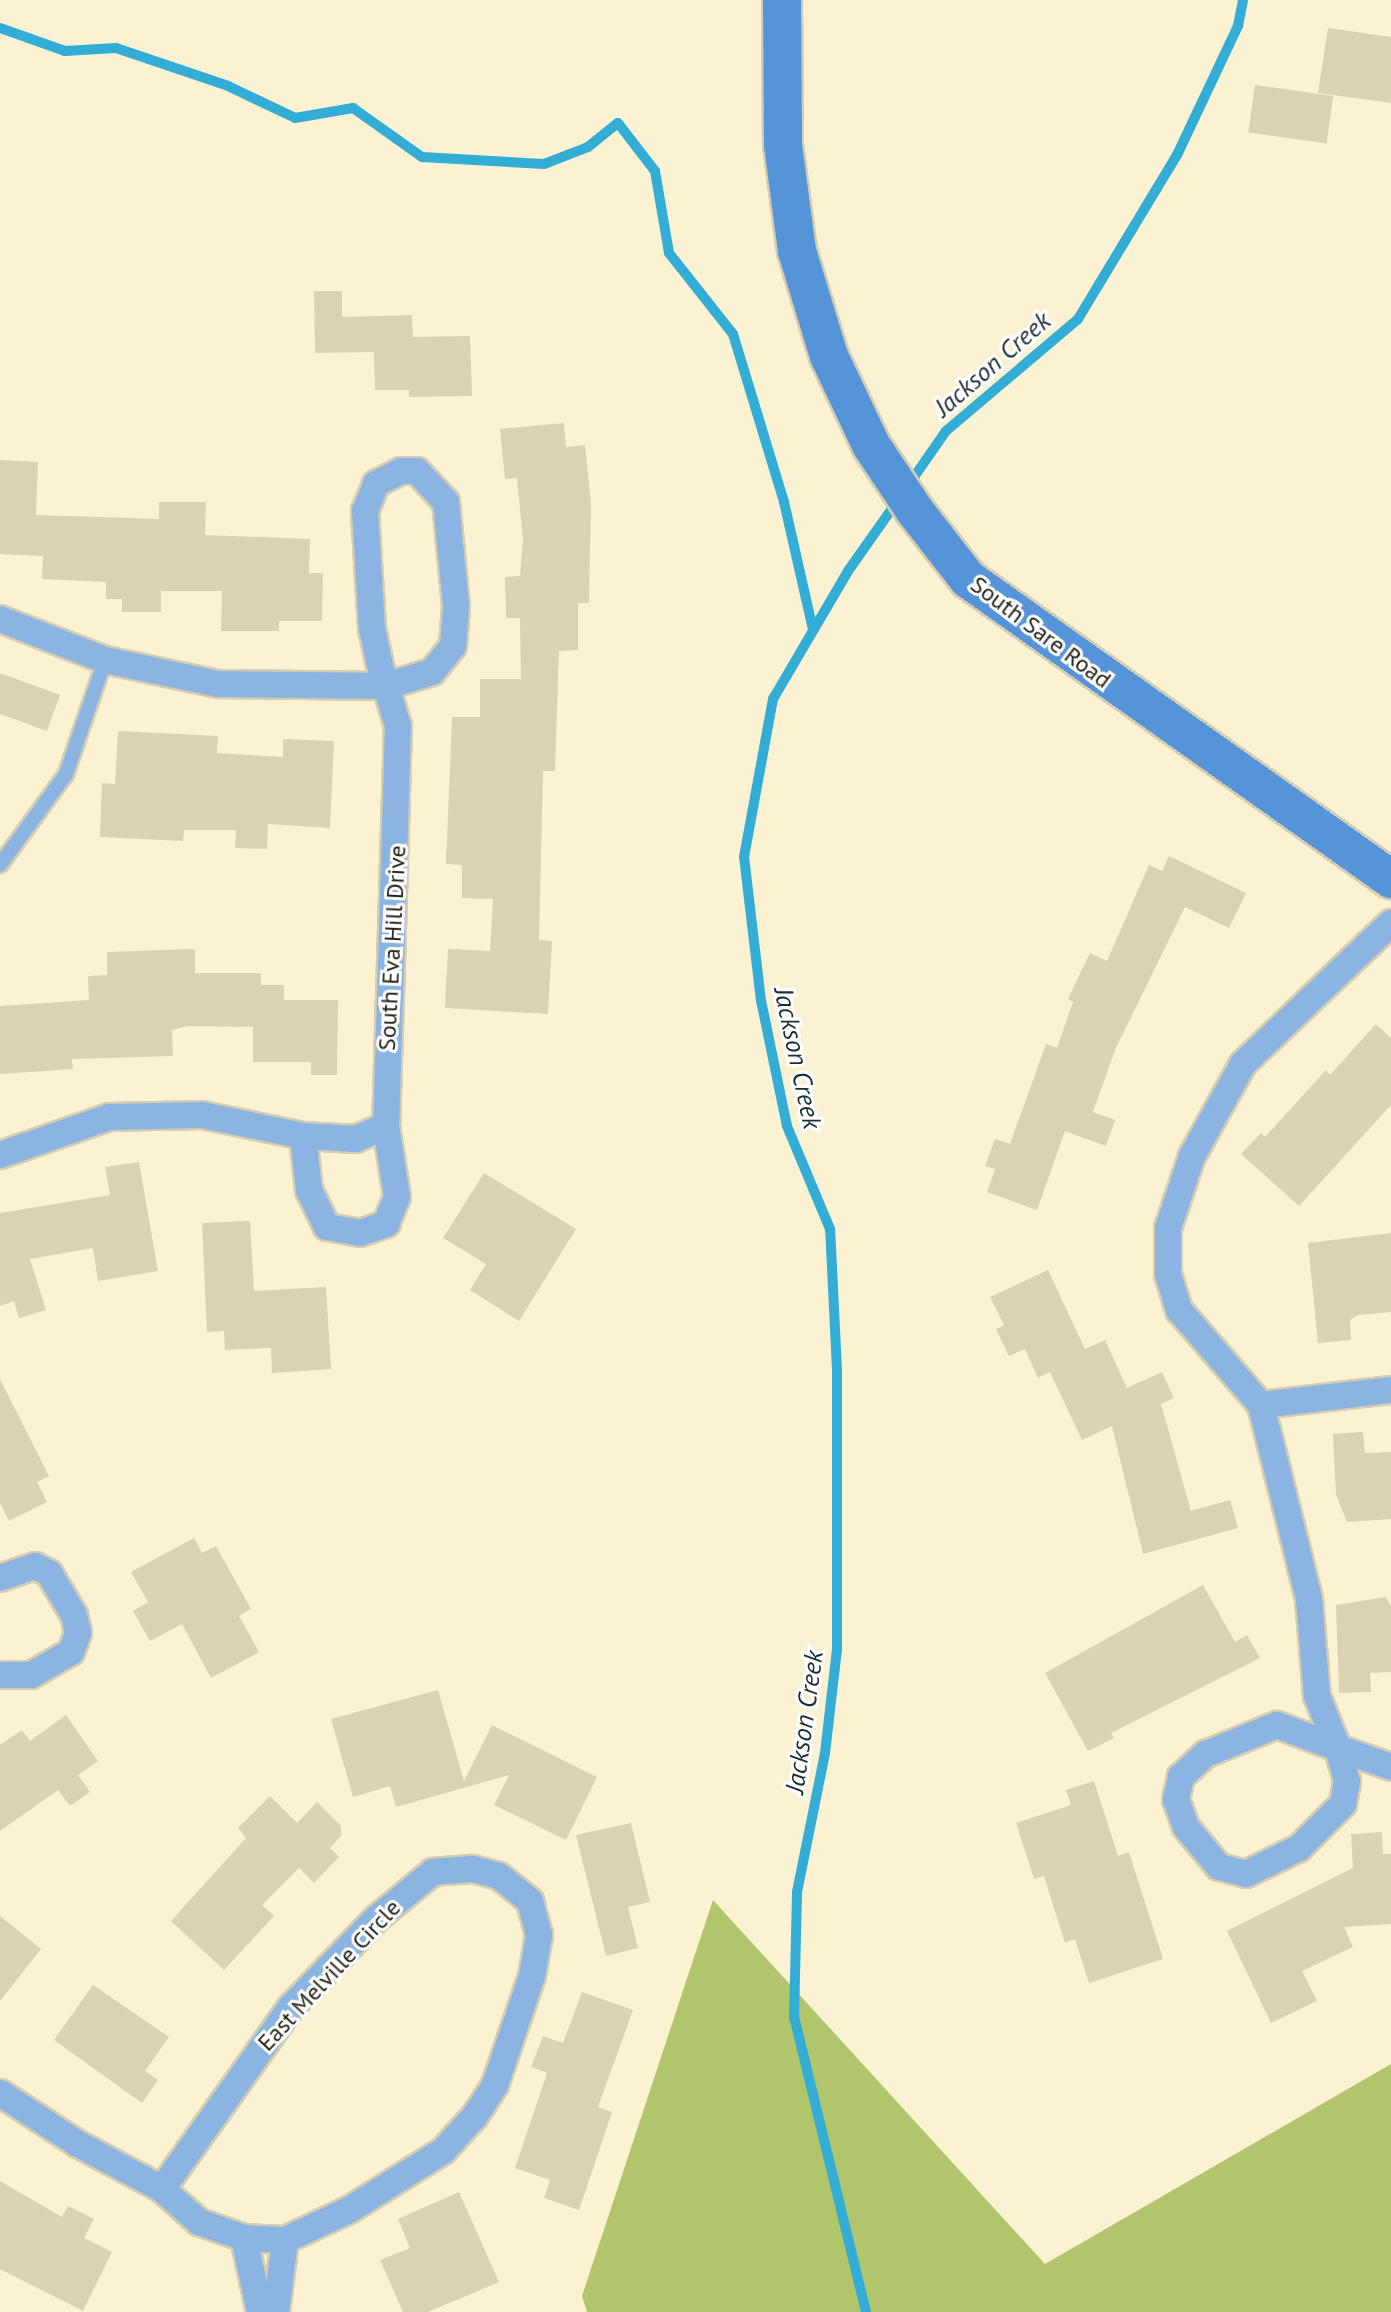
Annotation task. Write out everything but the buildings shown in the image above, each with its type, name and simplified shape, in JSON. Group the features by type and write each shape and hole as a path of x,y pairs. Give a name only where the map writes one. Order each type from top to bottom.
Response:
{"main road":[{"name":"South Sare Road","path":"782,0 783,145 797,251 829,356 871,445 968,579 1391,879"}],"street":[{"name":"South Eva Hill Drive","path":"303,1136 309,1190 327,1227 360,1233 386,1224 397,1197 386,1126 399,795 398,726 386,686 372,628 365,511 376,484 401,471 417,471 446,502 456,606 453,646 432,672 386,686"},
{"path":"0,619 105,660 218,684 386,686"},
{"path":"1391,923 1243,1064 1192,1156 1168,1228 1168,1274 1179,1310 1261,1405 1309,1599 1317,1696 1338,1748 1347,1781 1343,1804 1299,1848 1246,1874 1219,1867 1186,1827 1176,1800 1181,1777 1206,1754 1277,1725 1338,1748 1391,1767"},
{"path":"0,1155 109,1117 202,1115 303,1136 356,1139 386,1126"},
{"path":"1261,1405 1391,1390"},
{"path":"0,1578 35,1566 49,1573 74,1615 78,1633 71,1652 31,1675 0,1675"},
{"name":"East Melville Circle","path":"0,2093 78,2144 162,2189 199,2222 244,2238 285,2240 349,2210 443,2151 495,2085 532,1976 539,1935 530,1901 499,1876 472,1869 433,1872 377,1918 263,2043 162,2189"},
{"path":"244,2238 260,2312"},
{"path":"276,2312 285,2240"}],"lane":[{"path":"0,865 66,774 105,660"}],"green space":[{"path":"713,1900 1045,2264 1391,2064 1391,2312 587,2312 582,2296"}],"waterway":[{"name":"Jackson Creek","path":"907,487 946,431 1078,319 1177,155 1238,26 1243,0"},
{"path":"0,28 65,51 116,48 228,86 295,118 353,108 422,157 544,164 588,147 618,123 655,171 669,253 733,334 784,502 813,630"},
{"name":"Jackson Creek","path":"866,2312 794,2017 797,1892 825,1753 837,1649 837,1370 830,1229 787,1126 761,1001 744,857 773,699 848,571 898,500"}]}
